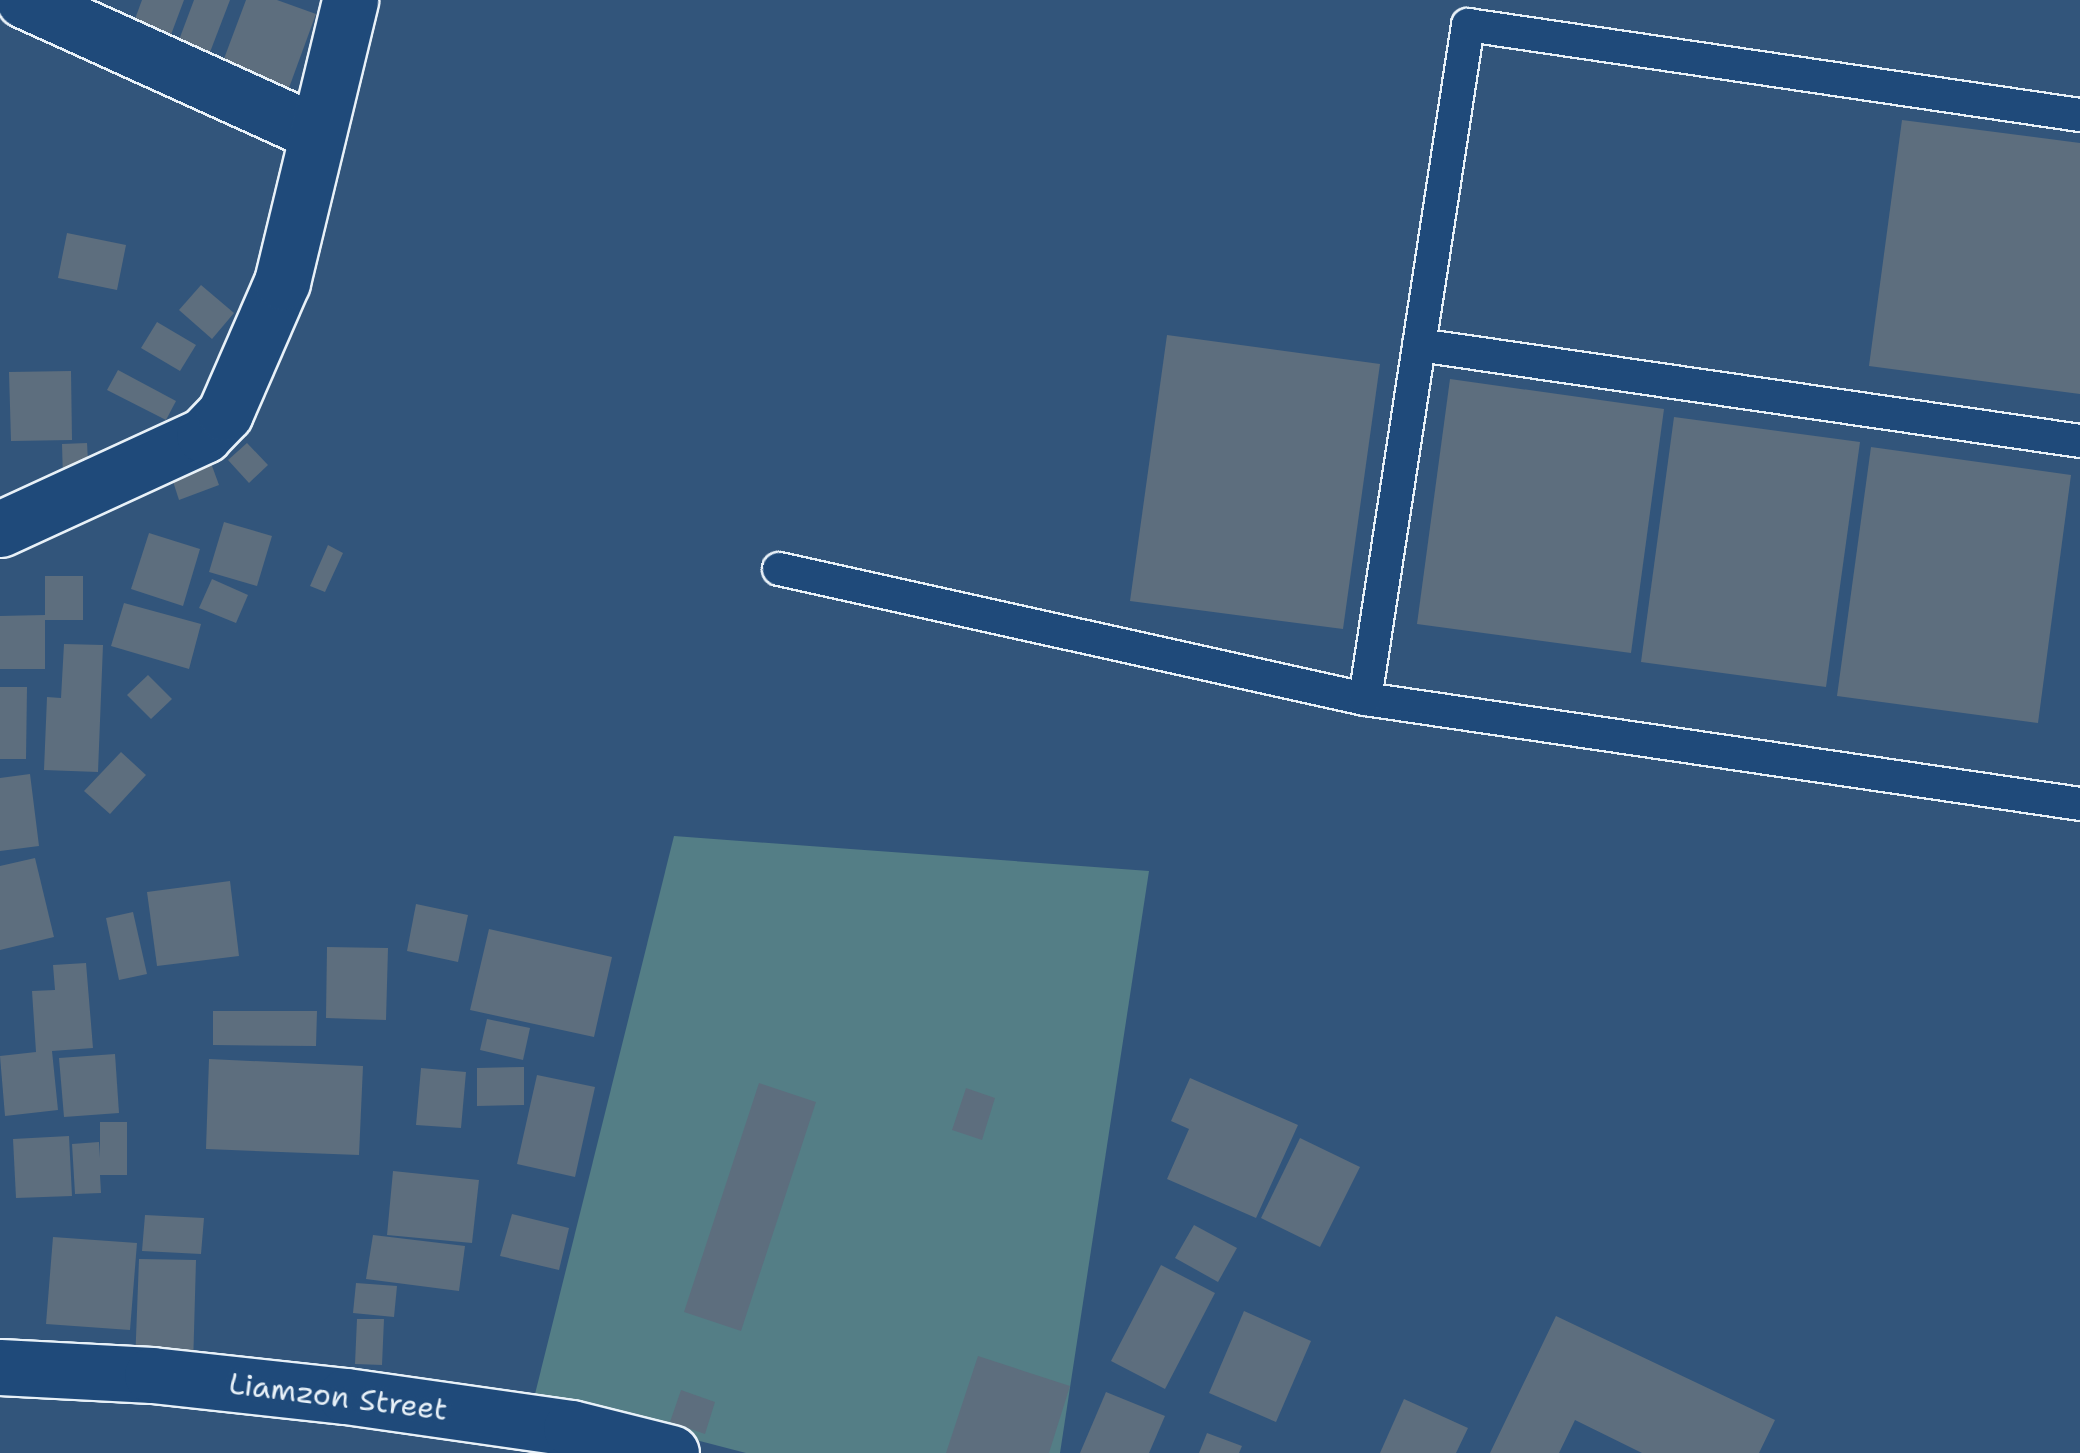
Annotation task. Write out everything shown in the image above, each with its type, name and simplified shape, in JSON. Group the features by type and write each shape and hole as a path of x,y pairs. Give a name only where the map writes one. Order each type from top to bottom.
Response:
{"street":[{"path":"24,0 317,133"},
{"path":"0,528 216,426 282,282 350,0"},
{"name":"Liamzon Street","path":"0,1368 152,1375 346,1396 571,1428 672,1453"}],"lane":[{"path":"1365,699 1468,25 2080,115"},
{"path":"1419,345 2080,441"},
{"path":"779,570 1365,699 2080,802"}],"green space":[{"path":"674,836 1149,871 1060,1453 746,1453 534,1398"}],"building":[{"path":"142,0 184,0 169,40 132,27"},
{"path":"194,0 230,0 207,60 176,48"},
{"path":"246,0 277,0 316,14 286,96 219,72"},
{"path":"1902,120 2080,143 2080,394 1869,366"},
{"path":"67,233 126,245 117,290 58,278"},
{"path":"201,285 234,313 212,339 179,310"},
{"path":"157,322 196,345 180,371 141,348"},
{"path":"1167,335 1380,364 1343,629 1130,601"},
{"path":"118,370 176,401 166,420 107,390"},
{"path":"71,371 72,440 11,441 9,372"},
{"path":"1450,379 1664,409 1631,653 1417,624"},
{"path":"1674,417 1860,442 1826,687 1641,662"},
{"path":"87,443 89,478 63,479 62,444"},
{"path":"247,443 268,465 249,483 228,460"},
{"path":"1871,447 2071,475 2038,723 1837,696"},
{"path":"208,455 219,485 179,500 169,469"},
{"path":"224,522 272,536 257,586 209,572"},
{"path":"149,533 200,549 183,606 131,589"},
{"path":"328,545 343,553 325,592 310,586"},
{"path":"45,576 83,576 83,620 45,620 45,669 0,669 0,616 45,615"},
{"path":"212,579 248,595 236,623 199,608"},
{"path":"124,603 201,624 189,669 111,646"},
{"path":"64,644 103,645 98,772 44,770 47,697 61,698"},
{"path":"148,675 172,699 151,719 127,695"},
{"path":"0,687 27,687 26,759 0,759"},
{"path":"121,752 146,775 110,814 84,791"},
{"path":"30,774 39,846 0,851 0,778"},
{"path":"35,858 54,937 0,950 0,866"},
{"path":"230,881 239,956 157,966 147,892"},
{"path":"416,904 468,915 458,962 407,951"},
{"path":"133,912 147,974 119,980 106,918"},
{"path":"489,929 612,957 594,1037 470,1010"},
{"path":"327,947 388,948 386,1020 326,1018"},
{"path":"86,963 93,1048 52,1051 58,1110 5,1116 0,1056 36,1052 32,991 55,990 53,965"},
{"path":"213,1011 317,1011 316,1046 213,1045"},
{"path":"487,1019 530,1028 523,1060 480,1050"},
{"path":"115,1054 119,1113 64,1117 59,1058"},
{"path":"209,1059 363,1066 359,1155 206,1149"},
{"path":"524,1067 524,1105 477,1106 477,1068"},
{"path":"421,1068 466,1072 461,1128 416,1125"},
{"path":"537,1075 595,1087 575,1177 517,1164"},
{"path":"1190,1078 1298,1125 1256,1218 1167,1179 1189,1129 1171,1121"},
{"path":"759,1083 816,1102 741,1331 684,1312"},
{"path":"966,1088 995,1098 982,1140 952,1130"},
{"path":"100,1122 127,1122 127,1175 100,1175 101,1193 75,1194 72,1144 99,1142 100,1158"},
{"path":"69,1136 72,1196 16,1198 13,1139"},
{"path":"1300,1138 1360,1167 1320,1247 1261,1218"},
{"path":"393,1171 479,1180 472,1243 387,1235"},
{"path":"512,1214 569,1228 559,1270 500,1256"},
{"path":"145,1215 204,1218 201,1254 142,1251"},
{"path":"1194,1225 1237,1248 1218,1282 1175,1258"},
{"path":"373,1235 465,1246 459,1291 366,1279"},
{"path":"53,1237 137,1243 130,1330 46,1324"},
{"path":"139,1259 196,1260 193,1367 135,1364"},
{"path":"1161,1265 1215,1293 1165,1389 1111,1361"},
{"path":"356,1283 397,1286 394,1317 353,1313"},
{"path":"1244,1311 1311,1341 1276,1422 1209,1393"},
{"path":"1556,1316 1775,1420 1759,1453 1642,1453 1575,1420 1559,1453 1490,1453"},
{"path":"357,1319 384,1319 382,1365 355,1364"},
{"path":"978,1356 1070,1386 1049,1453 946,1453"},
{"path":"681,1390 715,1402 705,1434 670,1422"},
{"path":"1106,1392 1165,1416 1149,1453 1080,1453"},
{"path":"1404,1399 1468,1428 1456,1453 1380,1453"},
{"path":"1207,1433 1242,1446 1239,1453 1199,1453"}]}
